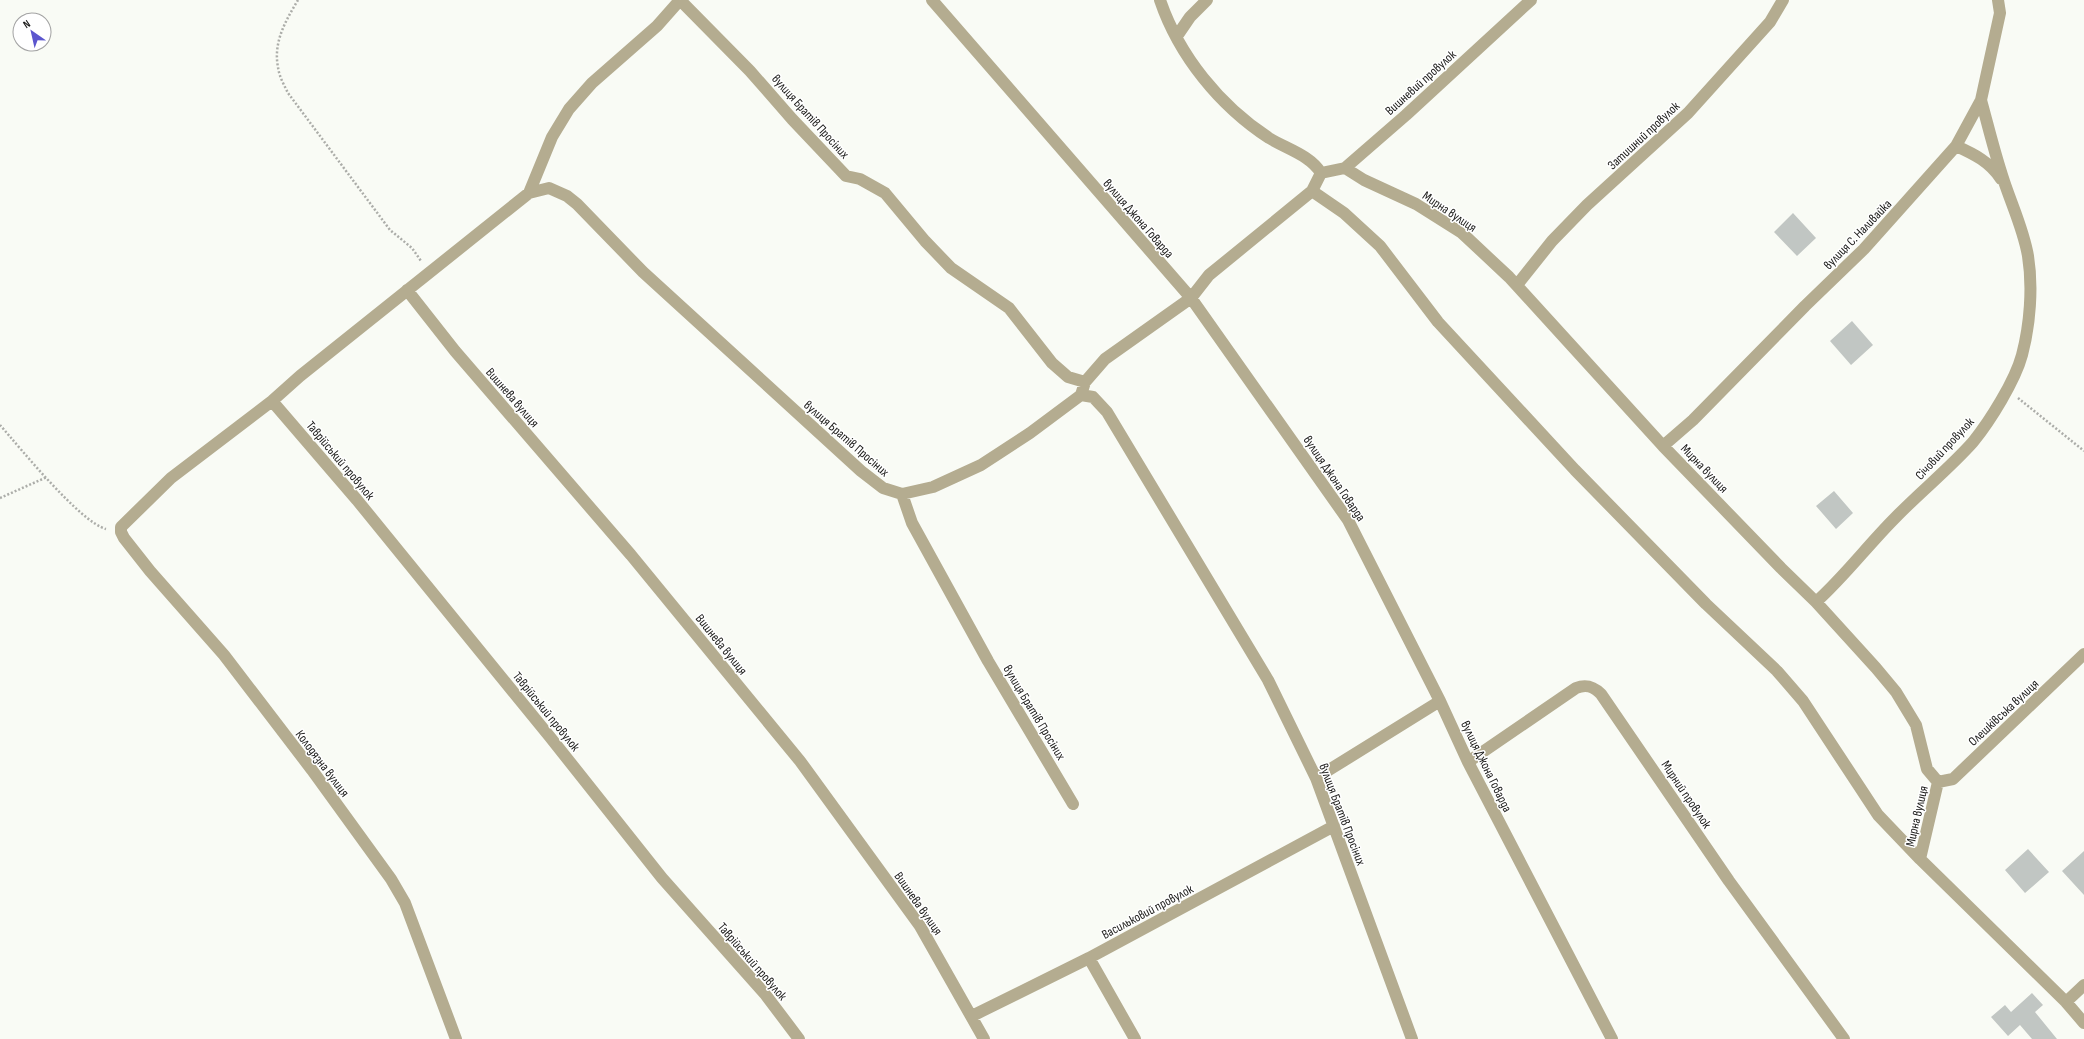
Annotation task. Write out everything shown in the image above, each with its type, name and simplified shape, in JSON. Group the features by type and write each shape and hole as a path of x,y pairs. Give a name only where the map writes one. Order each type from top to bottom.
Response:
{"street":[{"path":"121,532 121,527 170,478 272,402 300,376 529,193 552,137 569,109 592,83 657,26 680,0"},
{"name":"вулиця Братів Просіних","path":"680,0 750,71 792,119 846,176 860,179 885,193 902,211 925,241 951,268 1009,308 1052,363 1068,376 1085,382"},
{"name":"вулиця Джона Говарда","path":"932,0 1191,298 1348,520 1440,701 1468,762 1612,1039"},
{"path":"902,494 933,487 981,465 1030,433 1081,395 1085,382 1106,358 1191,298 1209,275 1312,191 1321,173 1315,163 1270,138 1241,118 1198,73 1177,36 1160,0"},
{"path":"1177,36 1190,17 1207,0"},
{"name":"Вишневий провулок","path":"1321,173 1345,168 1406,115 1531,0"},
{"name":"Затишний провулок","path":"1517,285 1552,241 1586,205 1688,113 1770,22 1783,0"},
{"name":"вулиця С. Наливайка","path":"1663,446 1693,420 1805,306 1864,249 1956,146 1981,100 2000,13 1998,0"},
{"path":"2000,13 2004,0"},
{"name":"Січовий провулок","path":"1816,602 1827,592 1895,517 1945,471 1973,441 1990,417 2022,357 2028,327 2030,288 2028,256 2016,212 2006,187 1981,100"},
{"name":"Січовий провулок","path":"1956,146 1973,153 1994,168 2006,187"},
{"name":"Мирна вулиця","path":"1345,168 1364,180 1416,204 1462,233 1517,285 1663,446 1816,602 1896,692 1916,725 1927,768 1938,782 1920,859"},
{"name":"вулиця Братів Просіних","path":"529,193 549,188 566,196 643,272 861,471 883,488 902,494 912,523 988,661 1073,804"},
{"name":"Мирна вулиця","path":"1312,191 1344,214 1380,246 1438,322 1575,470 1706,604 1777,671 1803,701 1878,815 1920,859 2066,1002 2084,1023"},
{"name":"Вишнева вулиця","path":"407,290 455,351 631,555 800,761 920,926 984,1039"},
{"name":"вулиця Братів Просіних","path":"1081,395 1093,397 1107,412 1268,680 1316,778 1412,1039"},
{"name":"Таврійський провулок","path":"272,402 357,500 662,878 765,994 799,1039"},
{"name":"Колодязна вулиця","path":"121,532 150,571 224,655 312,770 391,879 405,903 411,917 456,1039"},
{"name":"Олешківська вулиця","path":"1938,782 1953,779 2084,654"},
{"name":"Мирний провулок","path":"1468,762 1576,688 1583,685 1596,689 1729,881 1844,1039"},
{"path":"1316,778 1440,701"},
{"name":"Васильковий провулок","path":"972,1016 1089,958 1334,826"},
{"path":"1089,958 1135,1039"},
{"path":"2066,1002 2084,985"}],"path":[{"path":"298,0 287,18 278,42 278,67 288,93 390,230 412,248 424,264 426,274"},
{"path":"2006,389 2084,451"},
{"path":"0,425 70,503 99,527 121,532"},
{"path":"0,498 47,477"}],"building":[{"path":"1793,213 1816,238 1797,256 1774,232"},
{"path":"1852,321 1873,345 1851,365 1830,341"},
{"path":"1834,491 1853,513 1836,529 1816,506"},
{"path":"2028,849 2049,872 2025,893 2005,870"},
{"path":"2084,851 2084,895 2062,871"},
{"path":"2032,993 2043,1005 2035,1012 2057,1039 2032,1039 2020,1025 2008,1036 1991,1017 2005,1005 2011,1012"}]}
